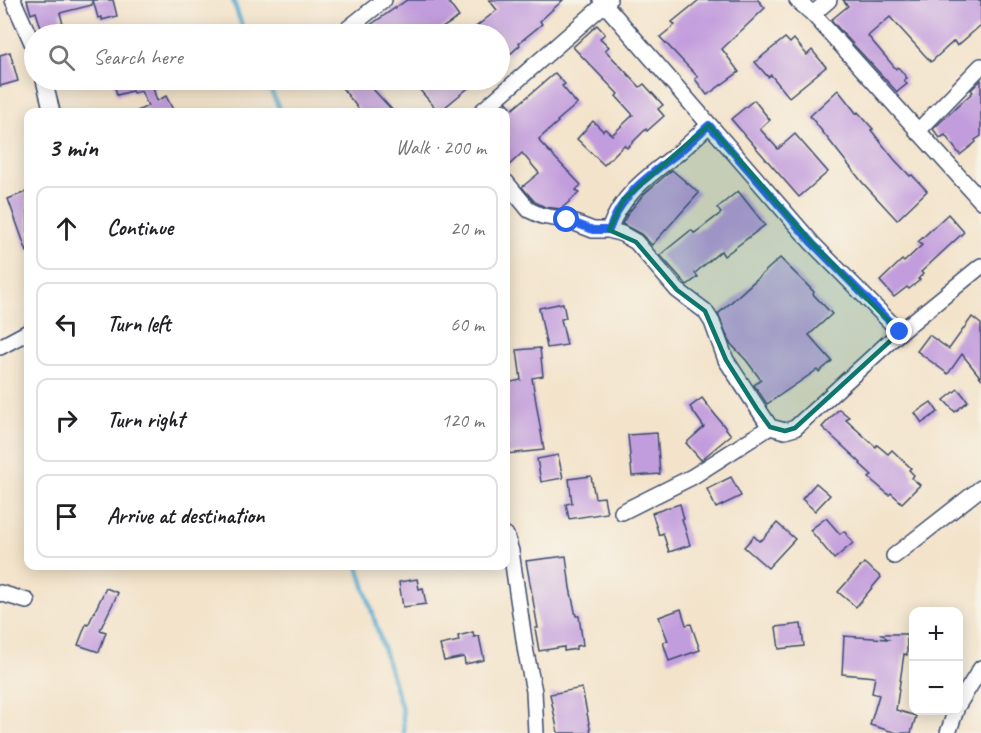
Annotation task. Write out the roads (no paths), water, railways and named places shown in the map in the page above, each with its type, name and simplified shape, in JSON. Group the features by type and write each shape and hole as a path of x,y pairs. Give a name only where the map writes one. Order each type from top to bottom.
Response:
{"street":[{"path":"13,0 24,25"},
{"path":"354,24 384,0"},
{"path":"797,0 813,14 981,201"},
{"path":"813,14 829,0"},
{"path":"510,86 605,1 812,243 900,332"},
{"path":"917,132 981,66"},
{"path":"46,90 51,108"},
{"path":"485,108 506,90"},
{"path":"609,230 615,213 624,199 646,176 679,152 709,125"},
{"path":"510,187 530,210 542,216 567,220 593,230 609,230 636,242 677,290 705,311 712,322 726,360 770,428"},
{"path":"622,512 692,477 770,428 785,431 795,428 900,332 981,266"},
{"path":"0,347 24,334"},
{"path":"894,556 981,488"},
{"path":"510,547 534,691 536,733"},
{"path":"0,593 27,601"},
{"path":"963,697 981,668"},
{"path":"948,733 955,715"}],"waterway":[{"path":"233,0 241,24"},
{"path":"271,90 279,108"},
{"path":"359,570 402,709 404,733"}]}
